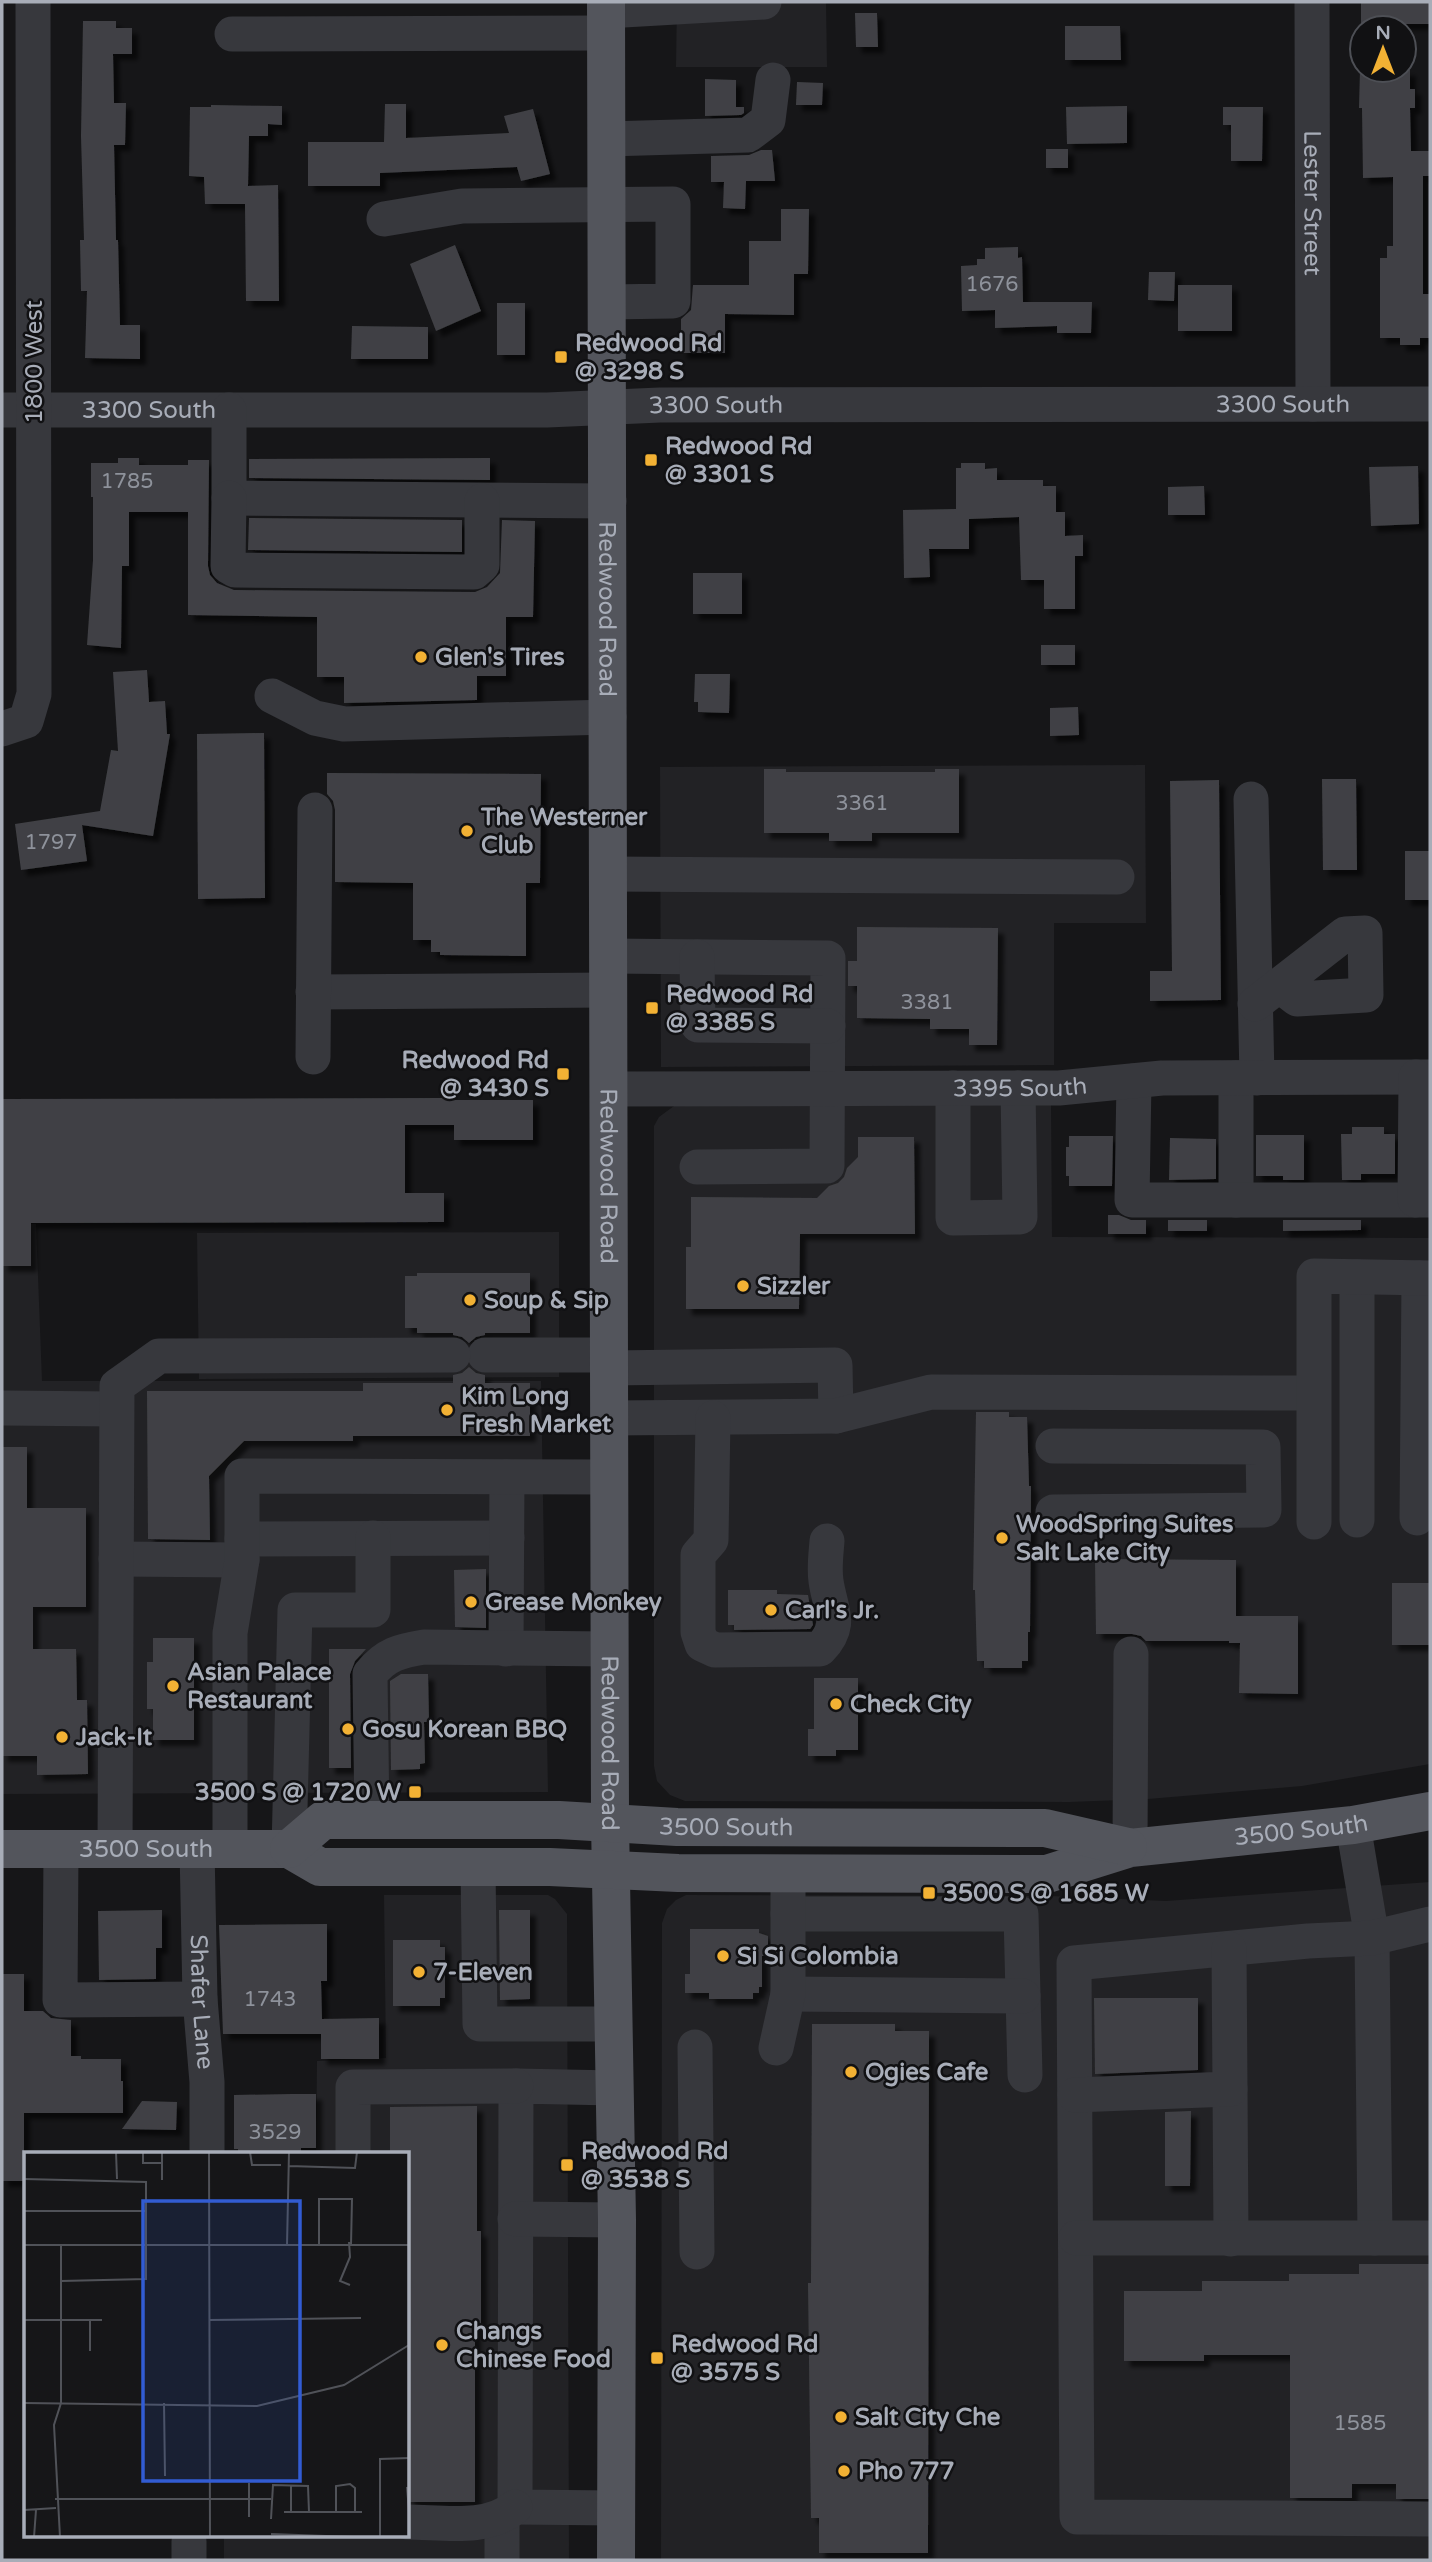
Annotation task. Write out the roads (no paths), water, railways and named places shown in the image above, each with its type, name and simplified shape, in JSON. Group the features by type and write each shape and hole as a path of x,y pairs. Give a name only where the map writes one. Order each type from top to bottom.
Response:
{"main road":[{"name":"Redwood Road","path":"606,15 609,408 610,1822 617,2220 616,2560"},
{"name":"3500 South","path":"2,1849 289,1849 320,1867 478,1867 788,1874 1046,1874 1129,1848 1353,1825 1430,1811"},
{"name":"3500 South","path":"289,1849 323,1820 372,1819 610,1822 689,1828 1045,1828 1129,1848"}],"street":[{"name":"1800 West","path":"14,725 34,694 18,410 17,96 33,2"},
{"path":"232,34 606,15 764,2"},
{"name":"Lester Street","path":"1312,2 1313,404"},
{"path":"607,139 748,135 768,120 773,80"},
{"path":"384,219 462,206 673,204 673,301 608,302"},
{"name":"3300 South","path":"18,410 547,410 660,405 1430,404"},
{"path":"229,410 228,566 235,570 474,572 482,565 482,501"},
{"path":"229,498 609,501"},
{"path":"272,696 315,718 344,724 609,716"},
{"path":"1236,1200 1246,1078 1267,994 1251,799"},
{"path":"313,1057 315,810"},
{"path":"609,874 1117,877"},
{"path":"313,992 609,973 697,957 828,958 827,1166 697,1167"},
{"path":"697,957 698,1025 828,1026"},
{"path":"1134,1081 1132,1200 1423,1200 1423,1077"},
{"name":"3395 South","path":"610,1089 1059,1088 1134,1081 1423,1077"},
{"path":"953,1088 953,1219 1020,1217 1018,1088"},
{"path":"1314,1522 1314,1276 1425,1278 1417,1518"},
{"path":"1357,1277 1357,1520"},
{"path":"115,1849 117,1386 159,1356 469,1355 610,1361 835,1364 835,1416"},
{"path":"2,1378 2,1408 116,1409"},
{"path":"610,1418 835,1416 931,1392 1312,1393"},
{"path":"713,1418 711,1540 698,1555 698,1632 702,1644 715,1650 820,1649 830,1639 835,1626 826,1579 827,1541"},
{"path":"1053,1446 1263,1447 1265,1510 1053,1512"},
{"name":"Shafer Lane","path":"207,2152 207,2082 200,1998 230,1633 242,1549 242,1476 507,1477"},
{"path":"506,1648 507,1477 610,1477"},
{"path":"116,1559 373,1538 507,1538"},
{"path":"289,1849 295,1610 373,1610 373,1538"},
{"path":"372,1819 370,1674 380,1661 396,1651 424,1647 610,1648"},
{"path":"1129,1848 1131,1654"},
{"path":"1353,1825 1371,1938 1375,2238"},
{"path":"61,1849 61,2000 200,1998"},
{"path":"478,1867 480,2024 614,2024"},
{"path":"776,2048 788,1994 788,1874"},
{"path":"975,1875 976,1914"},
{"path":"788,1914 1021,1914 1026,2076"},
{"path":"788,1994 1022,1980 1074,1963 1371,1938 1430,1924"},
{"path":"1229,1948 1231,2239"},
{"path":"1074,1963 1077,2517 1430,2519"},
{"path":"695,2047 697,2252"},
{"path":"502,2560 508,2512 516,2086"},
{"path":"353,2152 353,2087 615,2088"},
{"path":"1075,2095 1230,2089"},
{"path":"515,2219 617,2220"},
{"path":"1076,2238 1430,2238"},
{"path":"410,2522 478,2522 508,2512 616,2508"}],"place":[{"name":"Redwood Rd @ 3298 S","path":"561,357"},
{"name":"Redwood Rd @ 3301 S","path":"651,460"},
{"name":"Glen's Tires","path":"421,657"},
{"name":"The Westerner Club","path":"467,831"},
{"name":"Redwood Rd @ 3385 S","path":"652,1008"},
{"name":"Redwood Rd @ 3430 S","path":"563,1074"},
{"name":"Sizzler","path":"743,1286"},
{"name":"Soup & Sip","path":"470,1300"},
{"name":"Kim Long Fresh Market","path":"447,1410"},
{"name":"WoodSpring Suites Salt Lake City","path":"1002,1538"},
{"name":"Grease Monkey","path":"471,1602"},
{"name":"Carl's Jr.","path":"771,1610"},
{"name":"Asian Palace Restaurant","path":"173,1686"},
{"name":"Check City","path":"836,1704"},
{"name":"Gosu Korean BBQ","path":"348,1729"},
{"name":"Jack-It","path":"62,1737"},
{"name":"3500 S @ 1720 W","path":"415,1792"},
{"name":"3500 S @ 1685 W","path":"929,1893"},
{"name":"Si Si Colombia","path":"723,1956"},
{"name":"7-Eleven","path":"419,1972"},
{"name":"Ogies Cafe","path":"851,2072"},
{"name":"Redwood Rd @ 3538 S","path":"567,2165"},
{"name":"Changs Chinese Food","path":"442,2345"},
{"name":"Redwood Rd @ 3575 S","path":"657,2358"},
{"name":"Salt City Che","path":"841,2417"},
{"name":"Pho 777","path":"844,2471"}]}
